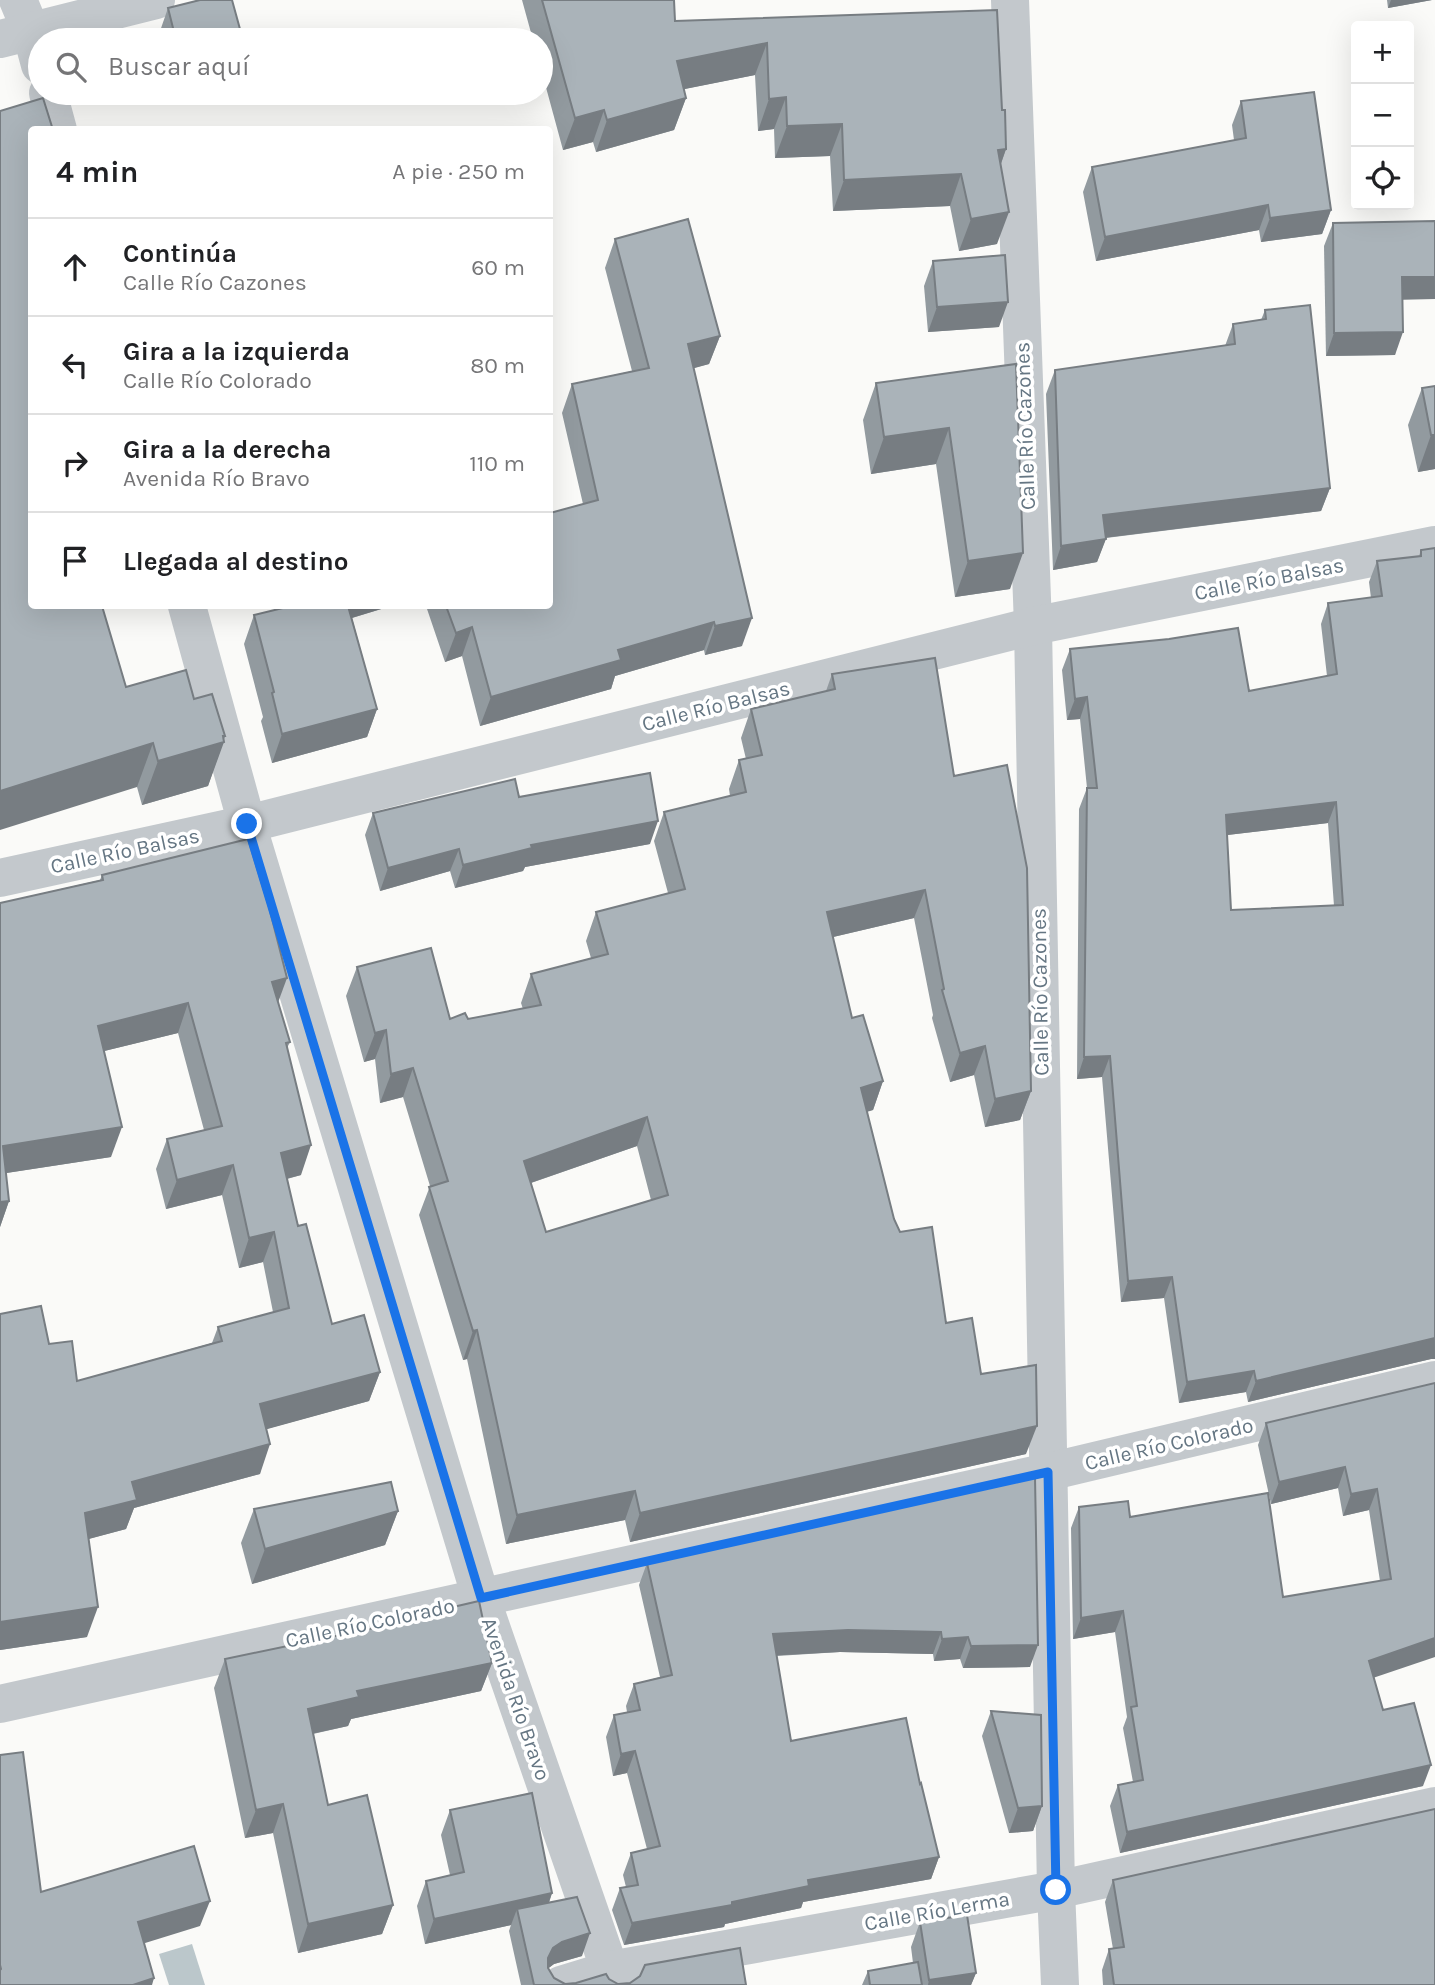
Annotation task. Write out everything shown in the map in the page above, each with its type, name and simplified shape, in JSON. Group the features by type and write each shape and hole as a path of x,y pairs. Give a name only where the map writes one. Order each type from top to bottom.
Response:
{"street":[{"path":"46,28 156,0"},
{"name":"Calle Río Cazones","path":"1010,0 1033,626 1056,1890 1060,1985"},
{"path":"51,105 57,126"},
{"name":"Calle Río Balsas","path":"0,877 247,824 1033,626 1435,545"},
{"name":"Avenida Río Bravo","path":"188,609 247,824 481,1598 612,1978"},
{"name":"Calle Río Colorado","path":"0,1704 1048,1472 1435,1380"},
{"name":"Calle Río Lerma","path":"561,1985 612,1978 1056,1890 1435,1806"}],"shaded area":[{"path":"192,1944 205,1985 169,1985 159,1954"}],"building":[{"path":"200,0 232,0 240,28 173,28 168,8"},
{"path":"542,0 674,0 675,21 997,10 1006,149 998,150 1009,212 971,219 961,174 844,180 842,124 787,126 786,97 769,99 767,43 677,61 686,98 607,120 604,110 575,118 553,39 553,28 550,28"},
{"path":"1314,92 1331,210 1270,218 1268,205 1105,237 1092,167 1246,138 1241,101"},
{"path":"28,103 28,105 45,105 52,126 28,126 28,609 103,609 126,687 186,670 194,699 212,694 225,736 224,742 158,761 153,743 0,791 0,111"},
{"path":"688,219 720,336 688,344 752,618 715,626 714,622 618,650 621,660 491,697 472,627 456,633 447,609 553,609 553,512 598,500 572,384 649,368 615,239"},
{"path":"1435,221 1435,277 1402,277 1403,332 1334,333 1333,223"},
{"path":"1005,255 1008,302 937,307 933,261"},
{"path":"1310,305 1330,488 1103,515 1106,539 1061,546 1055,370 1235,344 1233,324 1266,319 1265,310"},
{"path":"1016,364 1023,553 968,561 949,428 884,437 876,383"},
{"path":"1435,386 1435,435 1431,435 1422,388"},
{"path":"1435,548 1435,1338 1256,1381 1254,1371 1187,1382 1172,1277 1128,1281 1110,1056 1084,1057 1087,788 1097,788 1087,697 1075,699 1070,649 1169,639 1238,628 1249,691 1337,674 1328,603 1382,596 1377,561 1421,556 1421,550","holes":["1336,802 1343,905 1231,910 1226,815"]},
{"path":"279,609 349,609 377,709 282,734 254,615"},
{"path":"935,658 954,776 1007,765 1027,868 1031,1091 995,1099 985,1046 960,1053 942,990 944,989 925,890 827,912 852,1018 863,1015 883,1081 861,1088 894,1219 900,1232 932,1227 946,1323 972,1318 981,1374 1036,1365 1037,1426 640,1513 635,1491 517,1515 477,1330 473,1331 429,1187 448,1181 413,1068 391,1074 386,1030 375,1033 357,967 431,948 450,1019 465,1013 468,1019 541,1005 531,974 608,954 596,912 685,889 664,812 746,792 739,760 762,755 751,709 835,689 832,674","holes":["647,1117 668,1195 546,1232 524,1161"]},
{"path":"650,773 658,821 531,845 532,848 463,865 459,849 388,868 373,813 515,779 519,797"},
{"path":"248,839 287,978 272,982 290,1042 286,1043 311,1145 281,1153 298,1226 306,1224 332,1324 364,1315 380,1372 260,1404 270,1444 132,1482 137,1500 85,1513 98,1607 0,1622 0,1314 41,1306 49,1344 72,1341 77,1381 222,1341 218,1327 289,1308 274,1232 249,1238 233,1165 177,1180 167,1139 222,1126 188,1003 98,1026 122,1127 3,1146 9,1201 0,1202 0,903 103,880 102,875"},
{"path":"1435,1383 1435,1638 1369,1661 1383,1710 1414,1703 1431,1765 1127,1832 1118,1785 1143,1780 1131,1707 1137,1706 1123,1611 1081,1618 1079,1507 1128,1501 1130,1517 1268,1493 1283,1597 1391,1579 1377,1489 1351,1494 1345,1467 1279,1482 1266,1423"},
{"path":"1035,1477 1038,1645 971,1646 968,1637 942,1639 941,1632 848,1630 773,1634 791,1741 906,1718 939,1857 808,1880 809,1886 732,1902 732,1905 632,1923 620,1888 638,1885 631,1853 660,1846 635,1751 621,1754 614,1715 640,1710 634,1684 672,1675 647,1563"},
{"path":"391,1482 398,1511 265,1549 254,1509"},
{"path":"479,1601 492,1663 357,1691 359,1697 308,1709 328,1805 367,1795 393,1905 308,1924 283,1804 256,1810 225,1659 398,1623 397,1620"},
{"path":"991,1711 1041,1715 1042,1806 1018,1808"},
{"path":"23,1752 41,1892 194,1846 210,1901 138,1922 154,1978 133,1985 0,1985 0,1755"},
{"path":"532,1793 552,1893 434,1919 426,1881 464,1872 450,1810"},
{"path":"1435,1809 1435,1985 1114,1985 1109,1949 1124,1947 1113,1880"},
{"path":"577,1897 590,1933 562,1942 553,1948 548,1958 548,1968 554,1978 565,1984 606,1974 618,1984 630,1983 640,1976 645,1965 740,1948 746,1985 534,1985 517,1909"},
{"path":"967,1915 976,1973 929,1980 920,1922"},
{"path":"918,1962 922,1985 870,1985 868,1971"}],"route":[{"path":"247,824 481,1598 1048,1472 1056,1890"}]}
